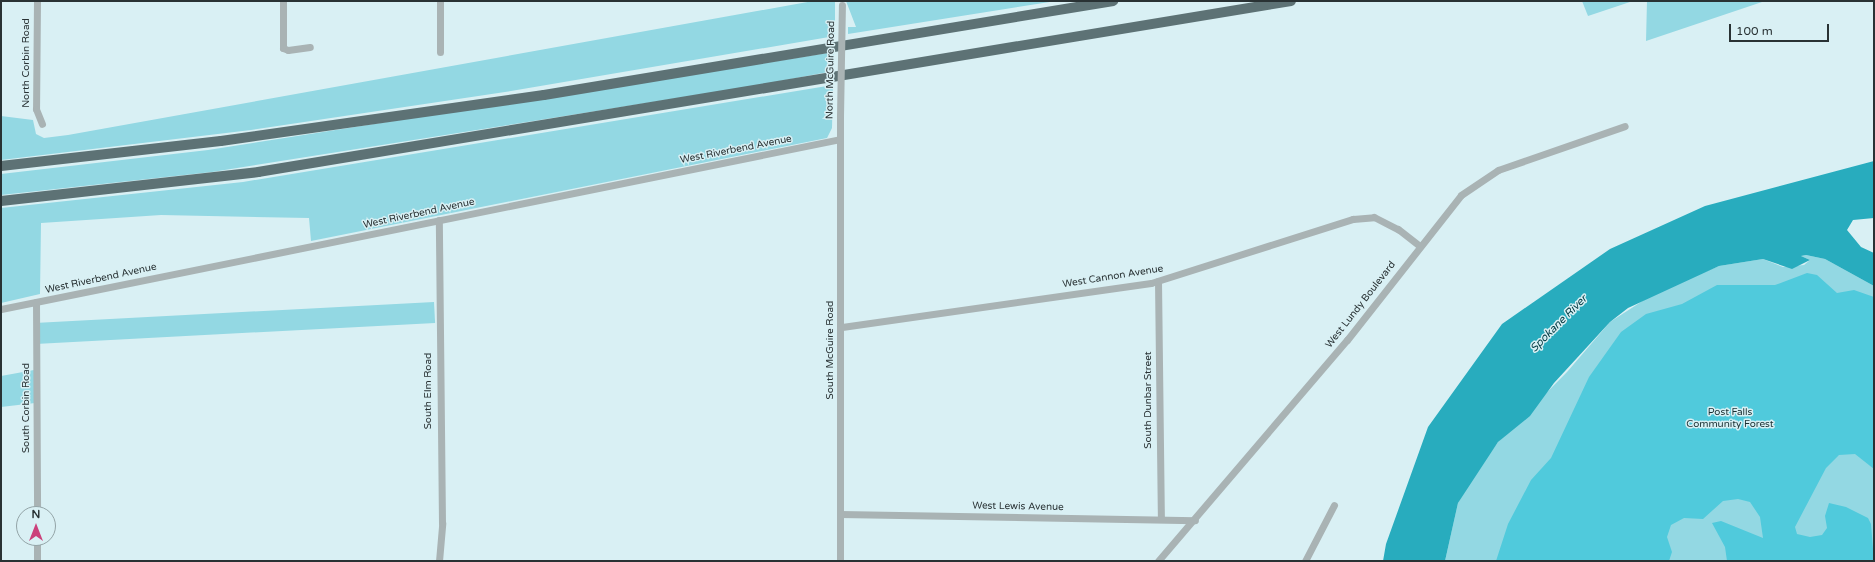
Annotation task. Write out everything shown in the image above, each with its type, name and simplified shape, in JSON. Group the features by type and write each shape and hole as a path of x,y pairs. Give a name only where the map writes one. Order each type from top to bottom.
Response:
{"highway":[{"path":"1,166 222,141 544,95 1113,1"},
{"path":"1,201 266,171 1291,1"}],"street":[{"name":"North Corbin Road","path":"37,1 36,109 42,124"},
{"path":"282,1 282,48 310,47"},
{"path":"440,1 440,52"},
{"name":"North McGuire Road","path":"840,139 842,3"},
{"name":"West Lundy Boulevard","path":"1158,561 1195,520 1347,340 1420,246 1477,182 1498,170 1625,126"},
{"name":"West Riverbend Avenue","path":"1,309 840,139"},
{"name":"South McGuire Road","path":"840,139 842,327 840,561"},
{"name":"West Cannon Avenue","path":"842,327 1158,281 1353,219 1374,217 1398,229 1420,246"},
{"name":"South Elm Road","path":"439,220 442,523 439,561"},
{"name":"South Dunbar Street","path":"1158,281 1160,520"},
{"name":"South Corbin Road","path":"36,302 37,506"},
{"path":"1305,561 1334,505"},
{"name":"West Lewis Avenue","path":"840,514 1195,520"},
{"path":"37,546 38,561"}],"green space":[{"path":"813,1 835,1 835,36 511,91 251,130 1,160 1,116 33,120 36,134 44,138 68,135"},
{"path":"846,1 1056,1 848,34 848,27 856,27"},
{"path":"1582,1 1633,1 1588,16"},
{"path":"1647,1 1765,1 1646,41"},
{"path":"834,52 833,71 754,86 212,172 1,195 1,174 208,150"},
{"path":"833,85 832,128 827,138 311,241 309,218 161,215 41,223 40,294 1,303 1,208 243,182"},
{"name":"Post Falls Community Forest","path":"1806,255 1825,259 1874,286 1874,561 1445,561 1458,503 1465,488 1498,442 1567,372 1610,322 1658,291 1719,266 1763,259 1783,267 1804,265 1810,260 1801,256"},
{"name":"Post Falls Community Forest","path":"1807,273 1817,275 1837,293 1854,290 1874,297 1874,469 1855,454 1839,455 1826,468 1795,527 1797,534 1810,537 1822,535 1827,528 1825,516 1829,503 1846,507 1868,518 1871,524 1874,561 1727,561 1725,547 1712,523 1721,521 1763,538 1760,517 1750,502 1738,499 1723,501 1703,519 1684,518 1671,525 1667,537 1672,552 1669,561 1496,561 1508,524 1531,480 1551,458 1589,377 1621,332 1646,314 1682,304 1717,285 1775,285"},
{"path":"434,302 435,323 36,344 35,323"},
{"path":"34,370 35,403 1,407 1,376"}],"water":[{"name":"Spokane River","path":"1874,161 1874,218 1853,220 1847,230 1861,247 1874,253 1874,286 1825,259 1806,255 1801,256 1810,260 1792,269 1763,259 1719,266 1628,308 1610,322 1554,383 1530,416 1498,442 1458,503 1445,561 1383,561 1386,544 1428,427 1502,324 1610,249 1705,206"}]}
